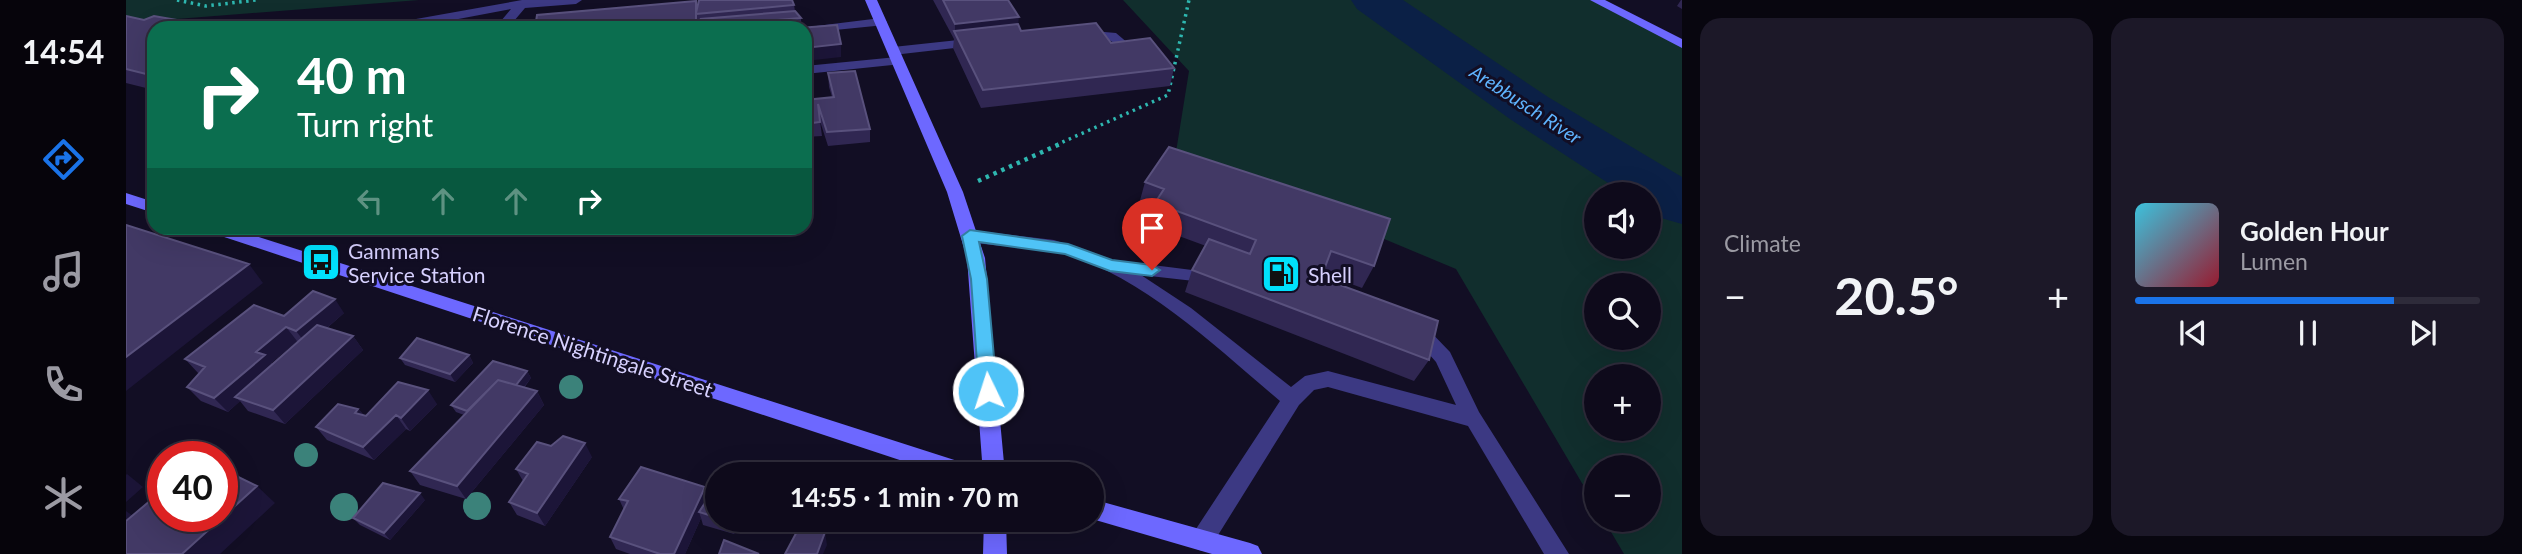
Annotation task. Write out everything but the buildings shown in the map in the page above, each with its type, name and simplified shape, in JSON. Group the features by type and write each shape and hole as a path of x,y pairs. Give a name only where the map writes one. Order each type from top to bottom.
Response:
{"main road":[{"path":"871,0 955,192 970,236 979,279 993,462"},
{"path":"1596,0 1682,44"},
{"path":"126,198 147,206"},
{"name":"Florence Nightingale Street","path":"236,235 933,462"},
{"path":"1104,512 1250,554"},
{"path":"995,532 995,554"}],"lane":[{"path":"426,21 494,7 576,0"},
{"path":"507,21 522,4"},
{"path":"812,28 881,22"},
{"path":"1065,34 1104,35 1123,44"},
{"path":"812,69 992,41"},
{"path":"970,236 1068,249 1110,265 1210,333 1292,399"},
{"path":"1110,265 1194,275"},
{"path":"1402,320 1428,337 1447,359 1471,418"},
{"path":"1202,540 1292,399 1306,383 1315,379 1328,379 1471,418 1477,423 1557,554"}],"path":[{"path":"177,0 193,6 256,0"},
{"path":"955,192 1168,95 1189,0"}],"green space":[{"path":"126,0 419,0 147,21 126,28"},
{"path":"1123,0 1596,0 1682,44 1682,554 1624,554 1611,532 1661,532 1661,455 1584,455 1584,487 1456,269 1176,152 1189,71"}],"waterway":[{"name":"Arebbusch River","path":"1373,0 1529,108 1682,204"}],"place":[{"name":"Gammans Service Station","path":"321,262"},
{"name":"Shell","path":"1281,274"}],"route":[{"path":"988,391 979,279 970,236 1068,249 1110,265 1152,270"}]}
